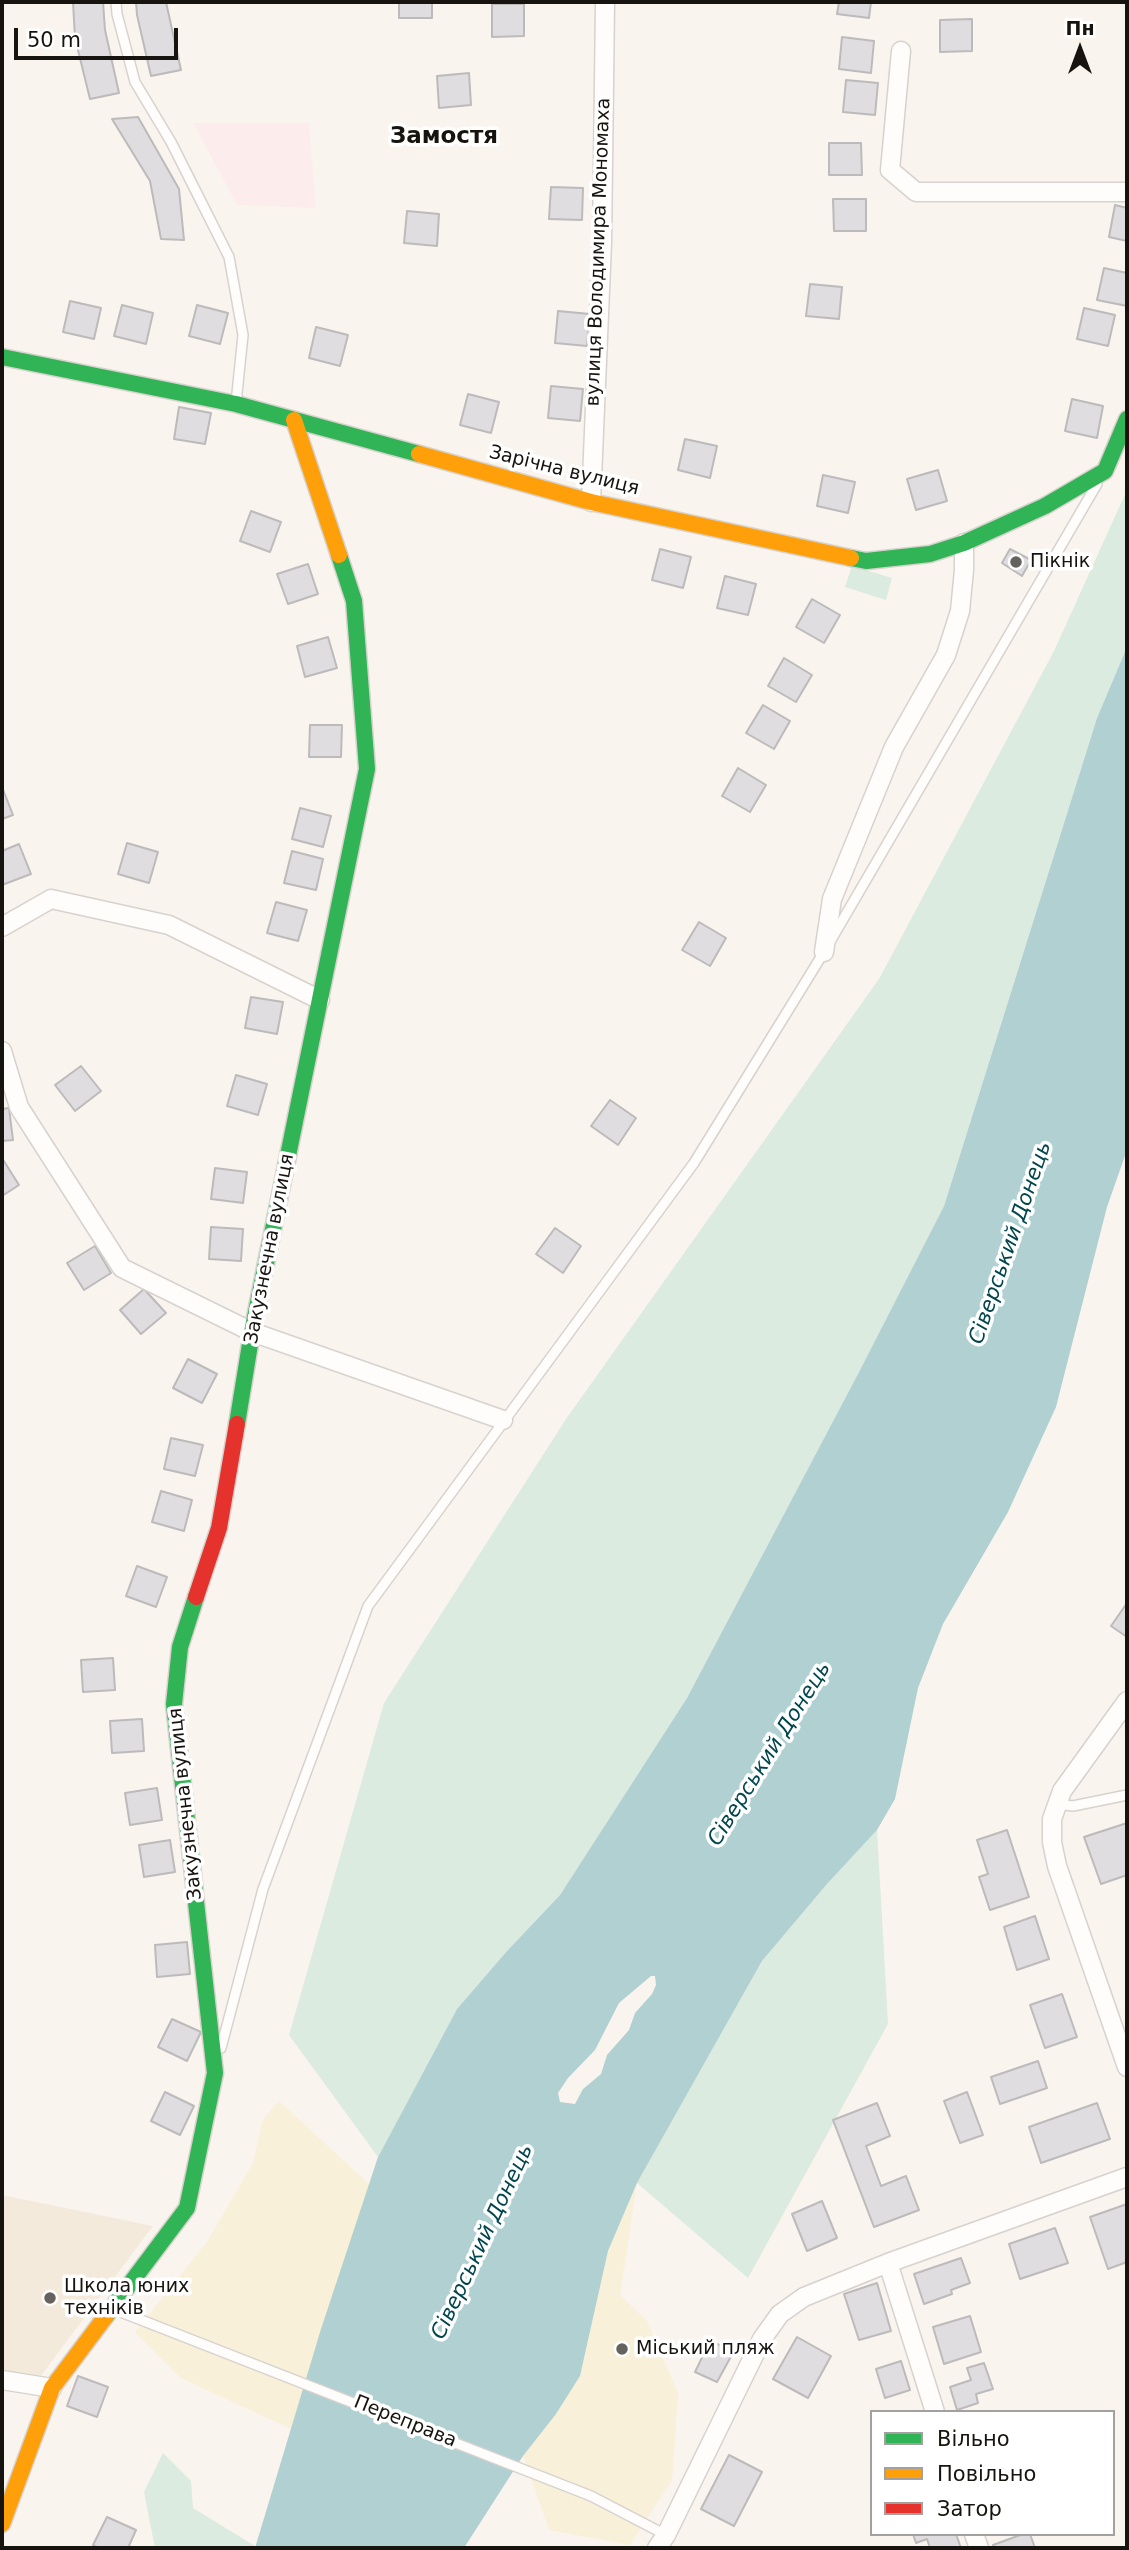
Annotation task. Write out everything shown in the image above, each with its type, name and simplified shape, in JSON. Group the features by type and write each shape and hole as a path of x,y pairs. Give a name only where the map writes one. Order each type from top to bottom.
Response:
{"street":[{"name":"вулиця Володимира Мономаха","path":"591,502 602,243 605,2"},
{"path":"901,51 890,170 916,192 1127,192"},
{"name":"Зарічна вулиця","path":"2,357 236,404 591,502 866,561 930,554 964,543 1045,506 1105,471"},
{"path":"1105,471 1127,419"},
{"name":"Закузнечна вулиця","path":"2,2524 52,2388 187,2208 215,2073 174,1704 180,1647 219,1528 252,1332 367,769 354,601 293,420"},
{"path":"824,952 832,899 894,747 946,655 960,611 964,543"},
{"path":"2,927 51,899 156,922 169,925 320,1000"},
{"path":"2,1051 19,1107 122,1268 252,1332 503,1420"},
{"path":"1127,1701 1062,1791 1052,1819 1052,1842 1057,1866 1127,2067"},
{"path":"667,2544 762,2339 780,2314 804,2297 888,2263 1127,2177"},
{"path":"888,2263 934,2410"},
{"path":"2,2380 52,2388"}],"lane":[{"path":"116,2 135,82 171,142 229,257 243,335 236,404"},
{"path":"215,2073 263,1889 368,1606 694,1163 824,952 1105,471"},
{"path":"1057,1804 1073,1806 1127,1795"},
{"name":"Переправа","path":"112,2308 590,2496 667,2544"}],"shaded area":[{"path":"193,123 309,123 316,208 237,205"},
{"name":"Школа юних техніків","path":"2,2195 153,2226 40,2377 2,2370"}],"green space":[{"path":"1127,490 1127,647 1097,718 944,1206 687,1698 560,1895 457,2009 378,2157 289,2035 384,1703 566,1419 879,979 1054,651"},
{"path":"852,566 892,578 886,600 845,587"},
{"path":"877,1830 888,2024 748,2278 637,2183 762,1961"},
{"path":"163,2453 191,2481 193,2508 255,2548 155,2548 144,2492"}],"sand":[{"path":"279,2101 370,2185 291,2429 181,2378 135,2332 207,2242 253,2163 263,2119"},
{"name":"Міський пляж","path":"637,2183 620,2295 647,2321 678,2393 672,2480 630,2545 549,2530 523,2456 556,2414 580,2376 608,2251"}],"water":[{"name":"Сіверський Донець","path":"1127,647 1127,1150 1107,1207 1056,1407 1008,1512 943,1624 918,1688 895,1799 877,1830 762,1961 637,2183 608,2251 580,2376 556,2414 523,2456 464,2548 255,2548 321,2329 378,2157 457,2009 560,1895 687,1698 944,1206 1097,718","holes":["651,1976 655,1976 656,1985 652,1994 635,2013 629,2030 607,2055 601,2074 583,2089 575,2104 560,2102 558,2093 568,2078 595,2050 619,2003"]}],"building":[{"path":"73,2 103,2 105,30 119,93 90,99 75,38"},
{"path":"136,2 166,2 181,70 151,76"},
{"path":"399,2 432,2 432,18 399,18"},
{"path":"839,2 871,2 869,18 837,14"},
{"path":"492,4 524,4 524,36 492,37"},
{"path":"972,19 972,51 940,52 940,20"},
{"path":"842,37 874,41 871,73 839,69"},
{"path":"469,73 471,105 439,108 437,76"},
{"path":"846,80 878,83 875,115 843,112"},
{"path":"138,117 179,189 184,240 161,239 150,181 112,119"},
{"path":"829,143 861,143 862,175 829,175"},
{"path":"551,187 583,188 582,220 549,219"},
{"path":"833,199 866,199 866,231 834,231"},
{"path":"1115,205 1127,208 1127,241 1109,237"},
{"path":"407,211 439,214 437,246 404,243"},
{"path":"1104,268 1127,273 1127,306 1097,300"},
{"path":"810,284 842,287 839,319 806,316"},
{"path":"70,301 101,308 94,339 63,332"},
{"path":"122,305 153,313 146,344 114,336"},
{"path":"197,305 228,313 220,344 189,336"},
{"path":"1084,308 1115,315 1108,346 1077,339"},
{"path":"558,311 590,314 587,346 555,343"},
{"path":"316,327 348,335 340,366 309,358"},
{"path":"551,386 583,389 580,421 548,418"},
{"path":"468,394 499,402 491,433 460,425"},
{"path":"1072,399 1103,406 1097,438 1065,431"},
{"path":"179,407 211,413 205,444 174,439"},
{"path":"685,439 717,446 710,478 678,470"},
{"path":"938,470 947,501 916,510 907,479"},
{"path":"823,475 855,482 848,513 817,506"},
{"path":"251,511 281,522 270,552 240,541"},
{"path":"660,549 691,557 683,588 652,580"},
{"name":"Пікнік","path":"1010,549 1031,560 1022,576 1002,563"},
{"path":"308,564 318,594 288,604 277,574"},
{"path":"725,576 756,584 748,615 717,608"},
{"path":"812,599 840,615 824,643 796,627"},
{"path":"328,637 337,668 305,677 297,646"},
{"path":"784,658 812,675 796,702 768,686"},
{"path":"763,705 790,721 774,749 746,733"},
{"path":"310,725 342,725 341,757 309,757"},
{"path":"738,768 766,785 750,812 722,796"},
{"path":"2,787 13,815 2,819"},
{"path":"300,808 331,816 323,847 292,839"},
{"path":"127,843 158,852 149,883 118,874"},
{"path":"19,844 31,874 2,885 2,851"},
{"path":"292,851 323,859 316,890 284,883"},
{"path":"276,902 307,910 298,941 267,933"},
{"path":"699,922 726,938 710,966 682,950"},
{"path":"251,997 283,1002 277,1034 245,1028"},
{"path":"81,1066 101,1091 75,1111 55,1085"},
{"path":"236,1075 267,1084 258,1115 227,1106"},
{"path":"610,1100 636,1118 618,1145 591,1126"},
{"path":"9,1108 13,1140 2,1141 2,1109"},
{"path":"2,1158 19,1185 2,1196"},
{"path":"215,1168 247,1172 243,1203 211,1199"},
{"path":"211,1227 243,1229 241,1261 209,1259"},
{"path":"555,1228 581,1246 563,1273 536,1254"},
{"path":"95,1246 111,1273 84,1290 67,1263"},
{"path":"144,1289 166,1313 141,1334 120,1310"},
{"path":"188,1359 217,1374 202,1403 173,1388"},
{"path":"171,1438 203,1445 195,1476 164,1469"},
{"path":"161,1491 192,1500 184,1531 152,1522"},
{"path":"137,1566 167,1577 156,1607 126,1596"},
{"path":"1127,1603 1127,1637 1111,1626"},
{"path":"113,1658 115,1690 83,1692 81,1660"},
{"path":"142,1719 144,1751 112,1753 110,1721"},
{"path":"157,1788 162,1820 130,1825 125,1793"},
{"path":"1127,1823 1127,1875 1101,1884 1084,1837"},
{"path":"1007,1830 1029,1897 990,1910 979,1877 988,1874 977,1840"},
{"path":"170,1840 175,1872 144,1877 139,1845"},
{"path":"1035,1916 1049,1959 1017,1970 1004,1927"},
{"path":"187,1942 190,1974 157,1977 155,1945"},
{"path":"1062,1994 1077,2037 1045,2048 1030,2005"},
{"path":"172,2019 201,2032 187,2061 158,2047"},
{"path":"1038,2061 1047,2088 1000,2104 991,2077"},
{"path":"165,2092 194,2106 180,2135 151,2121"},
{"path":"967,2092 983,2135 960,2143 944,2101"},
{"path":"877,2103 890,2136 866,2146 881,2186 906,2176 919,2210 874,2227 833,2120"},
{"path":"1097,2103 1110,2139 1041,2163 1029,2127"},
{"path":"822,2201 837,2238 807,2251 792,2214"},
{"path":"1127,2204 1127,2262 1108,2269 1090,2217"},
{"path":"1055,2228 1068,2263 1020,2279 1009,2244"},
{"path":"961,2258 970,2283 951,2290 952,2294 924,2304 914,2274"},
{"path":"877,2283 891,2331 859,2340 844,2294"},
{"path":"970,2316 981,2352 944,2364 933,2327"},
{"path":"797,2337 831,2356 808,2398 773,2379"},
{"path":"710,2341 734,2351 717,2382 695,2372"},
{"path":"901,2361 910,2390 885,2398 876,2369"},
{"path":"984,2363 993,2389 976,2394 978,2403 957,2410 950,2387 971,2380 967,2368"},
{"path":"78,2376 108,2387 97,2417 67,2406"},
{"path":"729,2455 762,2472 734,2526 701,2509"},
{"path":"107,2517 136,2530 128,2548 99,2548 93,2545"},
{"path":"914,2536 957,2536 961,2548 930,2548 927,2539 916,2543"},
{"path":"1018,2536 1031,2536 1035,2548 994,2548 993,2545"}],"traffic: fast":[{"path":"2,357 236,404 419,454"},
{"path":"851,558 866,561 930,554 964,543 1045,506 1105,471 1127,419"},
{"path":"237,1424 252,1332 367,769 354,601 339,555"},
{"path":"106,2316 187,2208 215,2073 174,1704 180,1647 196,1597"}],"traffic: slow":[{"path":"294,420 339,555"},
{"path":"419,454 591,502 851,558"},
{"path":"2,2524 52,2388 106,2316"}],"traffic: jam":[{"path":"196,1597 219,1528 237,1424"}],"place":[{"name":"Пікнік","path":"1016,562"},
{"name":"Школа юних техніків","path":"50,2298"},
{"name":"Міський пляж","path":"622,2349"}],"district":[{"name":"Замостя","path":"444,137"}]}
